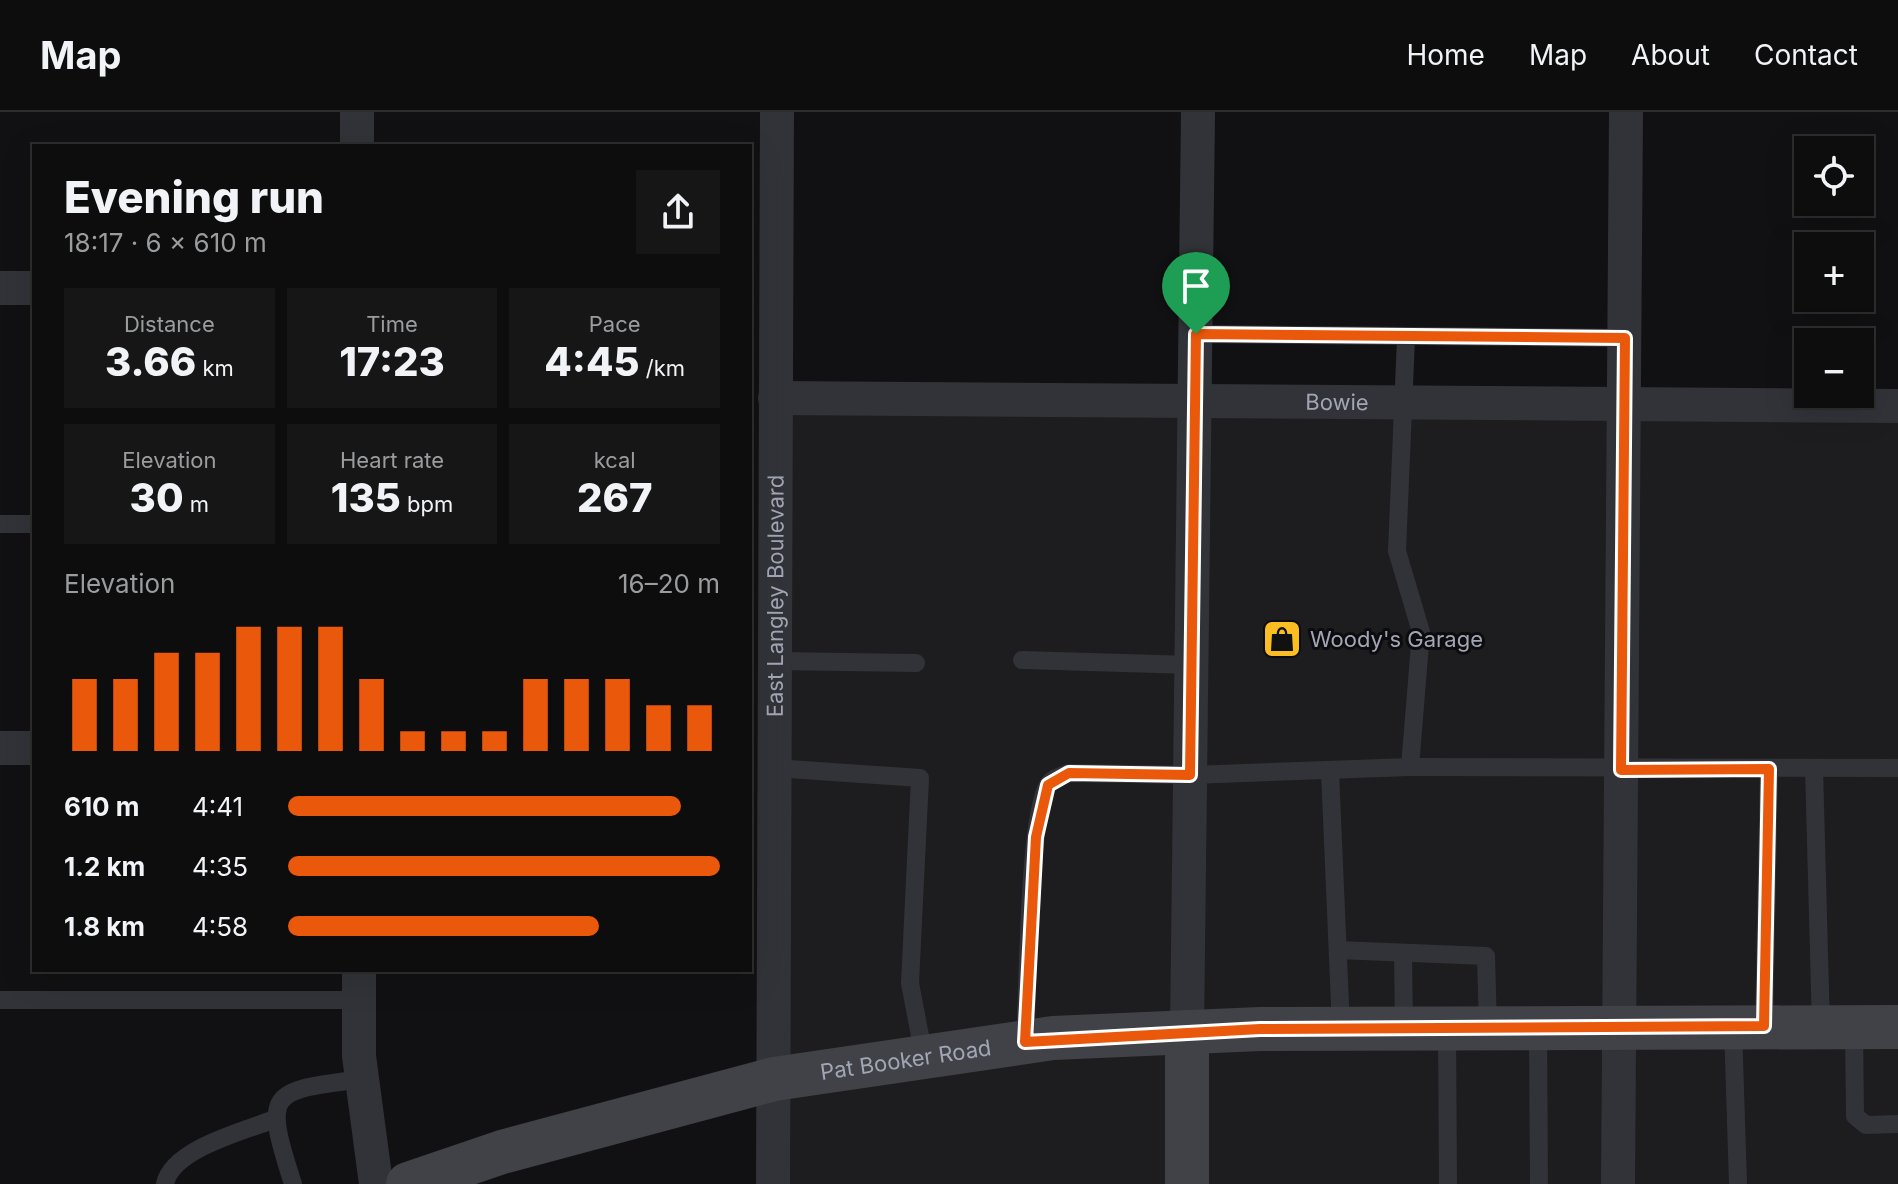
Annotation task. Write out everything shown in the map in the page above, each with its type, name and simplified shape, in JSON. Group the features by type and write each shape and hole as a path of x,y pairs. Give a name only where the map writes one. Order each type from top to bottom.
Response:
{"main road":[{"name":"Pat Booker Road","path":"435,1180 502,1152 774,1079 1025,1042 1187,1032 1341,1028 1898,1027"},
{"path":"1187,1032 1187,1184"}],"street":[{"path":"357,112 357,144"},
{"name":"East Langley Boulevard","path":"773,1184 774,1079 762,917 774,768 777,112"},
{"path":"1187,1032 1198,112"},
{"path":"1618,1184 1626,112"},
{"path":"0,288 32,288"},
{"name":"Bowie","path":"775,398 1898,406"},
{"path":"0,748 32,748"},
{"path":"359,985 362,1079 376,1184"}],"lane":[{"path":"1196,334 1625,338"},
{"path":"1406,338 1397,551 1421,632 1410,767"},
{"path":"0,524 32,524"},
{"path":"1022,660 1192,665"},
{"path":"775,661 916,663"},
{"path":"1025,1042 1036,837 1048,785 1069,773 1190,775 1410,767 1621,770 1898,768"},
{"path":"774,768 920,778 910,983 924,1057"},
{"path":"1814,768 1838,1027 1855,1116 1866,1125 1898,1124"},
{"path":"1738,1184 1769,769"},
{"path":"1330,771 1341,1028"},
{"path":"1338,950 1486,956 1468,1027 1448,1184"},
{"path":"1403,953 1404,1028"},
{"path":"0,1000 359,985"},
{"path":"1538,1026 1539,1184"},
{"path":"293,1184 275,1119 279,1100 292,1090 362,1079"},
{"path":"165,1184 174,1163 275,1119"}],"shaded area":[{"path":"775,398 1794,405 1794,408 1898,406 1898,1184 773,1184"}],"place":[{"name":"Woody's Garage","path":"1282,639"}],"route":[{"path":"1196,334 1625,338 1621,770 1769,769 1764,1026 1260,1029 1053,1038 1025,1042 1036,837 1048,785 1057,777 1069,773 1190,775 1196,334"}]}
